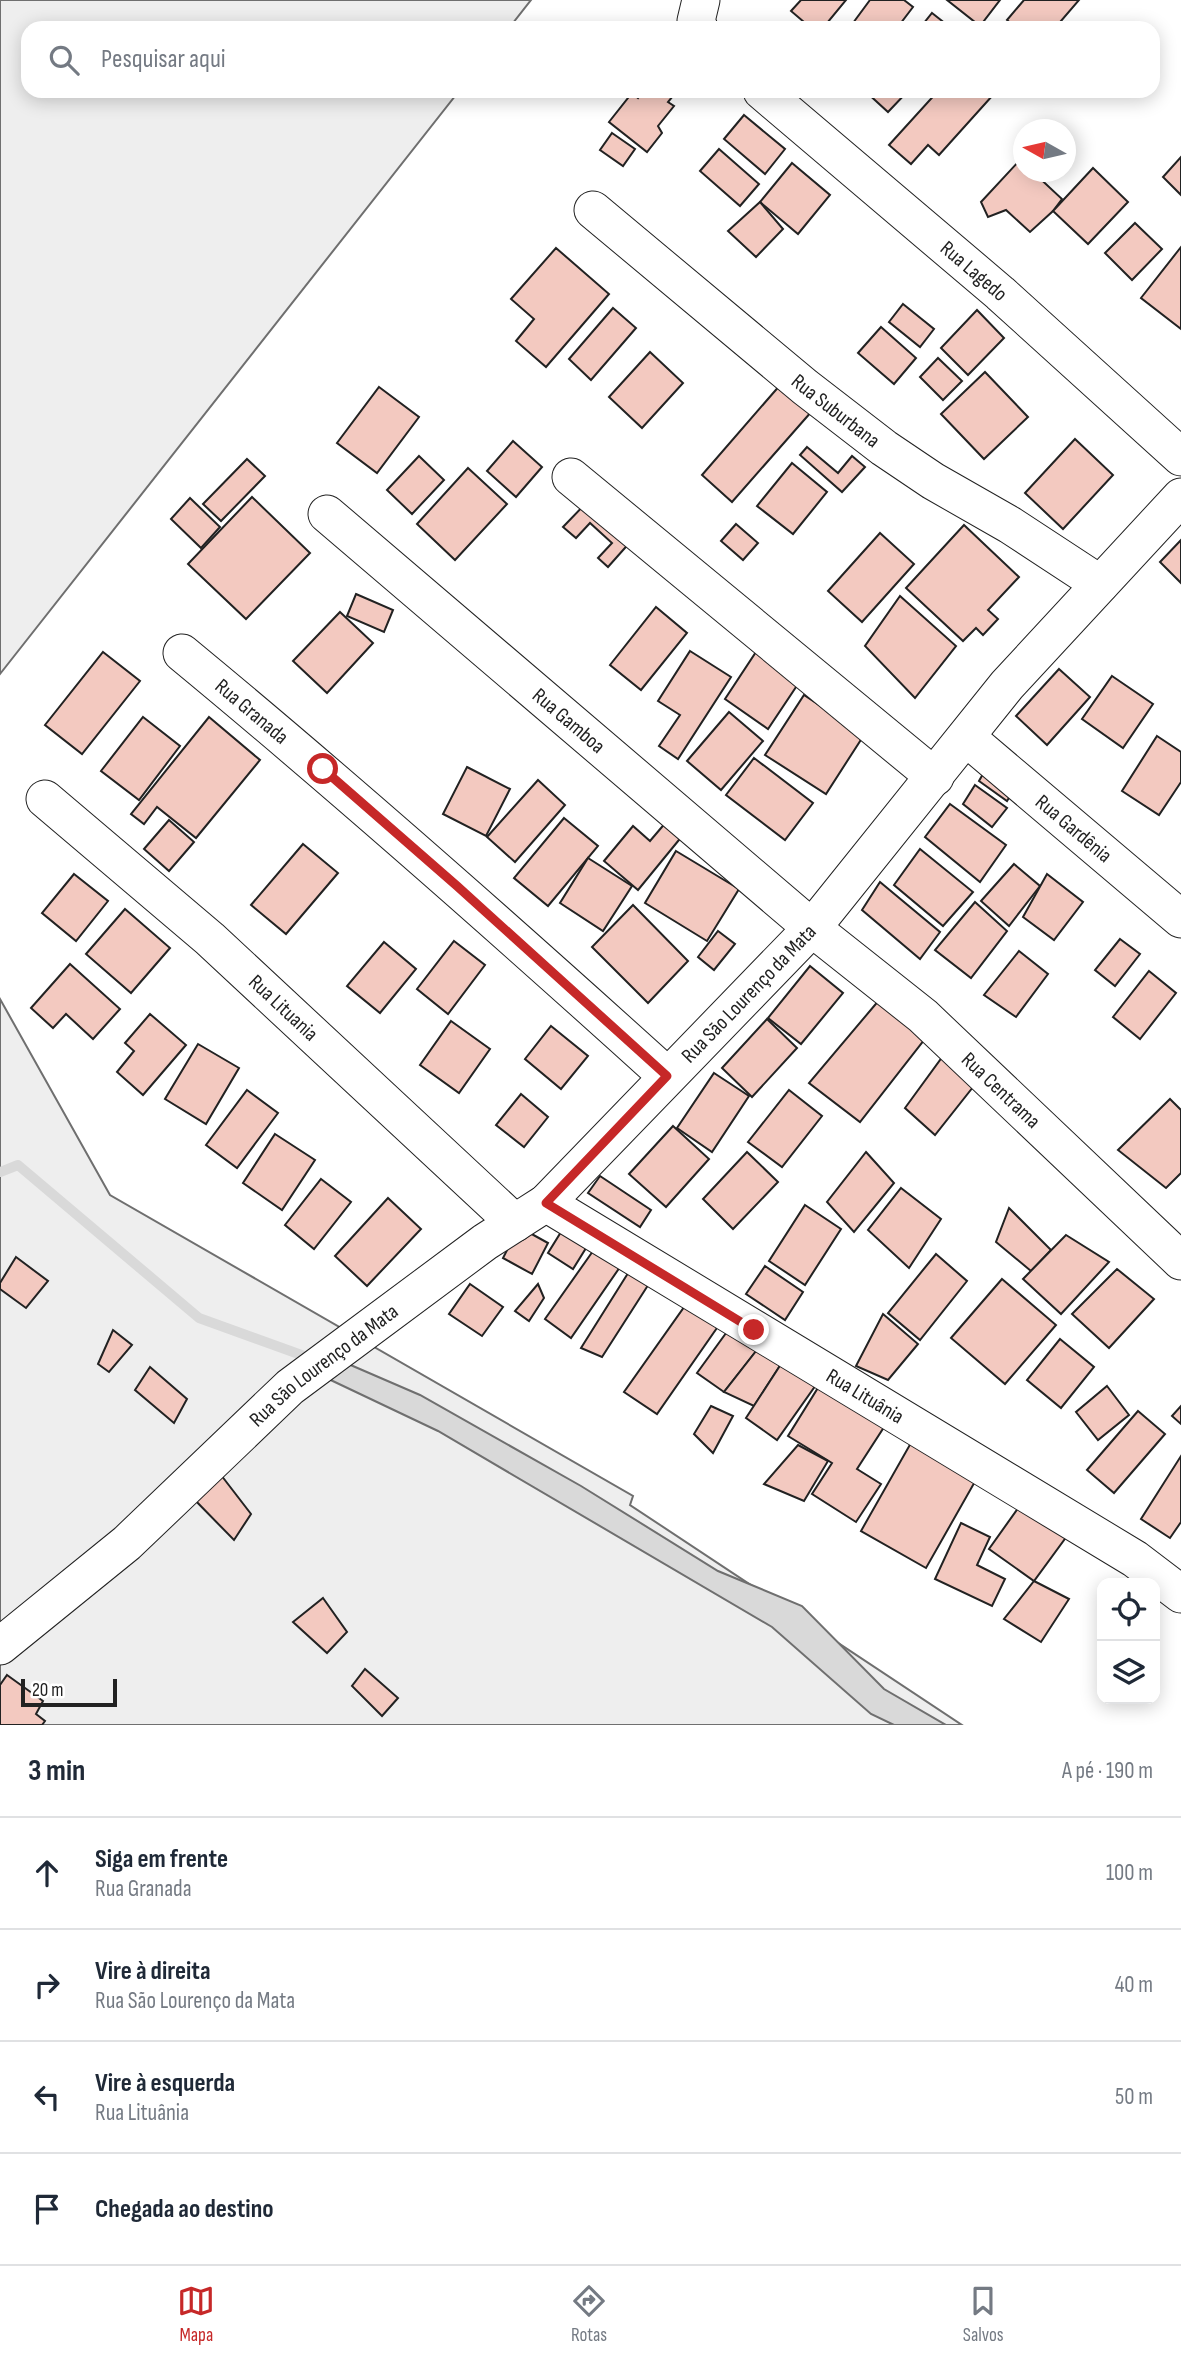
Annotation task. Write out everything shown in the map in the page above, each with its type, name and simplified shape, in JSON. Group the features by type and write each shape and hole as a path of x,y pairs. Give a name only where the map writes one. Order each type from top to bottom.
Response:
{"street":[{"path":"696,21 701,0"},
{"name":"Rua Lagedo","path":"770,98 1000,293 1181,457"},
{"name":"Rua Suburbana","path":"593,210 805,387 884,448 1100,584"},
{"path":"571,477 935,777"},
{"name":"Rua São Lourenço da Mata","path":"0,1646 127,1543 289,1387 514,1223 546,1203 813,928 1007,685 1181,497"},
{"name":"Rua Gamboa","path":"327,514 813,928"},
{"name":"Rua Granada","path":"182,653 323,769 667,1076"},
{"name":"Rua Gardênia","path":"967,738 1181,919"},
{"name":"Rua Lituania","path":"45,799 211,939 514,1223"},
{"name":"Rua Centrama","path":"813,928 932,1025 1181,1261"},
{"name":"Rua Lituânia","path":"546,1203 1135,1559 1181,1594"}],"shaded area":[{"path":"0,0 531,0 514,21 21,21 21,98 453,98 0,674"},
{"path":"0,999 110,1195 633,1496 630,1505 962,1725 0,1725"},
{"path":"339,1360 420,1395 581,1486 718,1571 802,1606 884,1689 946,1725 894,1725 871,1714 772,1627 438,1431 318,1374"}],"building":[{"path":"801,0 846,0 829,21 803,21 791,11"},
{"path":"870,0 904,0 913,7 902,21 854,21"},
{"path":"947,0 1000,0 984,21 974,21"},
{"path":"1024,0 1079,0 1061,21 1007,20"},
{"path":"932,13 942,21 926,21"},
{"path":"628,98 671,98 668,102 674,106 658,126 662,133 647,152 609,122"},
{"path":"873,98 901,98 888,112"},
{"path":"932,98 990,98 939,155 928,145 911,164 889,145"},
{"path":"744,115 785,149 765,174 724,139"},
{"path":"612,133 635,149 623,166 600,150"},
{"path":"719,149 759,184 740,206 700,171"},
{"path":"1181,157 1181,195 1163,177"},
{"path":"792,163 830,195 798,234 760,202"},
{"path":"1013,168 1013,182 1044,182 1062,199 1030,232 1006,210 988,217 981,202"},
{"path":"1093,168 1128,202 1088,244 1053,211"},
{"path":"760,202 783,229 756,257 728,231"},
{"path":"1135,223 1162,249 1132,280 1105,253"},
{"path":"1181,247 1181,329 1141,298"},
{"path":"556,248 609,294 546,367 516,341 534,319 511,299"},
{"path":"903,304 934,329 920,347 889,322"},
{"path":"613,308 636,328 591,380 569,359"},
{"path":"977,310 1004,338 968,375 941,348"},
{"path":"881,327 916,358 894,384 858,353"},
{"path":"650,352 683,383 642,428 609,397"},
{"path":"938,358 962,381 943,400 920,377"},
{"path":"985,372 1028,417 984,459 941,414"},
{"path":"781,384 812,411 732,502 702,475"},
{"path":"379,387 419,417 377,473 337,443"},
{"path":"1075,439 1113,475 1063,529 1025,493"},
{"path":"513,441 542,467 516,497 487,471"},
{"path":"807,447 838,473 852,456 865,467 842,492 800,455"},
{"path":"419,456 444,480 412,514 387,490"},
{"path":"247,459 265,476 221,521 203,504"},
{"path":"792,463 827,492 793,534 757,506"},
{"path":"468,468 507,504 455,560 417,524"},
{"path":"252,497 310,553 246,619 188,564"},
{"path":"190,498 220,527 201,548 171,519"},
{"path":"589,500 632,540 608,567 598,558 612,543 590,523 576,538 563,527"},
{"path":"736,524 758,543 743,560 721,541"},
{"path":"964,525 1019,577 988,610 998,619 983,635 976,628 963,641 906,588"},
{"path":"880,533 914,564 862,622 828,591"},
{"path":"1181,540 1181,583 1160,562"},
{"path":"356,594 393,610 384,632 347,616"},
{"path":"900,596 956,646 915,698 865,646"},
{"path":"656,607 687,633 641,690 610,665"},
{"path":"340,612 373,643 327,693 293,661"},
{"path":"690,651 731,677 678,759 659,746 680,715 658,701"},
{"path":"103,652 140,681 82,754 45,725"},
{"path":"756,652 800,681 768,729 725,699"},
{"path":"1059,669 1090,697 1047,745 1016,716"},
{"path":"1112,676 1153,704 1123,748 1082,719"},
{"path":"804,695 864,735 826,794 765,755"},
{"path":"729,712 763,741 721,790 687,761"},
{"path":"143,717 180,746 139,800 101,771"},
{"path":"209,717 260,760 196,838 157,807 144,824 131,814"},
{"path":"1157,736 1181,752 1181,782 1159,815 1122,791"},
{"path":"754,758 813,803 785,840 726,795"},
{"path":"988,765 1015,788 1007,801 979,781"},
{"path":"467,767 510,789 486,836 443,814"},
{"path":"538,780 565,805 515,862 487,837"},
{"path":"975,785 1007,808 992,827 963,804"},
{"path":"950,804 1006,845 980,882 925,837"},
{"path":"564,818 598,846 548,906 514,878"},
{"path":"169,820 194,842 169,871 144,849"},
{"path":"667,821 683,835 638,890 604,861 633,826 650,841"},
{"path":"303,844 338,873 286,934 251,905"},
{"path":"920,849 973,892 943,926 894,885"},
{"path":"676,851 739,889 707,941 645,903"},
{"path":"588,858 632,886 603,931 560,903"},
{"path":"1014,864 1040,886 1009,926 981,901"},
{"path":"74,874 108,901 76,941 42,913"},
{"path":"1047,874 1083,902 1054,940 1023,917"},
{"path":"880,882 940,932 920,959 862,910"},
{"path":"975,902 1007,931 971,978 935,950"},
{"path":"633,905 688,961 648,1003 592,947"},
{"path":"125,909 170,948 131,993 86,954"},
{"path":"718,931 735,944 714,970 698,957"},
{"path":"1120,939 1140,954 1115,986 1095,970"},
{"path":"454,941 485,965 448,1014 417,989"},
{"path":"384,942 416,969 380,1013 347,986"},
{"path":"1019,951 1048,974 1016,1017 984,995"},
{"path":"70,964 120,1009 93,1039 66,1014 53,1028 31,1008"},
{"path":"810,966 843,993 801,1044 768,1018"},
{"path":"1149,971 1176,993 1140,1039 1113,1017"},
{"path":"880,999 924,1040 860,1122 809,1083"},
{"path":"150,1014 186,1045 143,1095 117,1072 134,1051 125,1043"},
{"path":"767,1019 797,1048 752,1097 722,1068"},
{"path":"451,1021 490,1049 459,1093 420,1065"},
{"path":"551,1026 588,1056 561,1089 525,1059"},
{"path":"198,1044 239,1068 206,1124 165,1099"},
{"path":"943,1056 977,1082 935,1135 905,1108"},
{"path":"714,1073 749,1096 712,1152 677,1128"},
{"path":"247,1090 278,1113 237,1168 206,1145"},
{"path":"789,1090 822,1116 782,1167 748,1142"},
{"path":"521,1094 548,1117 524,1147 496,1125"},
{"path":"1170,1099 1181,1110 1181,1173 1166,1188 1118,1150"},
{"path":"673,1126 709,1159 666,1207 629,1174"},
{"path":"275,1134 315,1160 282,1210 243,1183"},
{"path":"747,1152 778,1182 733,1229 703,1199"},
{"path":"866,1152 894,1183 854,1232 827,1202"},
{"path":"600,1176 651,1210 640,1227 588,1193"},
{"path":"321,1179 351,1202 314,1249 285,1225"},
{"path":"901,1188 941,1219 909,1268 868,1230"},
{"path":"388,1198 421,1229 367,1286 335,1256"},
{"path":"805,1205 841,1229 805,1285 769,1261"},
{"path":"1009,1208 1051,1250 1031,1271 996,1242"},
{"path":"566,1224 591,1240 573,1269 548,1253"},
{"path":"519,1227 548,1243 532,1274 503,1258"},
{"path":"1066,1235 1109,1262 1061,1314 1023,1279"},
{"path":"593,1251 620,1267 571,1338 545,1319"},
{"path":"936,1254 967,1281 920,1340 888,1313"},
{"path":"16,1257 48,1281 26,1308 0,1289 0,1283"},
{"path":"765,1266 803,1292 785,1320 746,1294"},
{"path":"1117,1269 1154,1299 1109,1348 1072,1314"},
{"path":"630,1270 652,1279 602,1357 581,1348"},
{"path":"1002,1279 1056,1325 1005,1384 951,1338"},
{"path":"470,1284 503,1307 482,1336 449,1314"},
{"path":"538,1284 544,1298 529,1321 515,1311"},
{"path":"687,1303 719,1325 657,1414 624,1392"},
{"path":"883,1314 918,1344 888,1380 856,1366"},
{"path":"729,1329 760,1346 724,1392 697,1373"},
{"path":"113,1330 132,1345 109,1372 98,1364"},
{"path":"1060,1339 1094,1367 1061,1408 1027,1380"},
{"path":"760,1346 783,1361 754,1406 724,1392"},
{"path":"783,1361 818,1382 777,1440 746,1418"},
{"path":"150,1367 187,1399 174,1423 135,1390"},
{"path":"821,1383 886,1424 857,1469 881,1484 856,1522 812,1494 832,1463 788,1436"},
{"path":"1107,1386 1129,1415 1098,1440 1076,1412"},
{"path":"711,1406 733,1416 713,1453 694,1434"},
{"path":"1181,1406 1181,1424 1172,1416"},
{"path":"1138,1411 1165,1434 1114,1493 1087,1470"},
{"path":"916,1434 981,1471 926,1568 861,1531"},
{"path":"798,1445 828,1461 804,1501 764,1484"},
{"path":"1181,1456 1181,1522 1170,1538 1141,1519"},
{"path":"211,1462 251,1514 234,1540 190,1495"},
{"path":"1021,1504 1067,1536 1034,1581 989,1549"},
{"path":"961,1523 990,1537 977,1565 1005,1579 992,1606 935,1579"},
{"path":"1034,1581 1069,1599 1041,1642 1004,1619"},
{"path":"323,1598 347,1632 327,1653 293,1622"},
{"path":"365,1669 398,1698 382,1716 352,1686"},
{"path":"7,1675 43,1701 36,1714 45,1721 42,1725 0,1725 0,1685"}],"waterway":[{"path":"0,1172 18,1165 199,1318 307,1357"}],"route":[{"path":"323,769 667,1076 546,1203 754,1330"}]}
